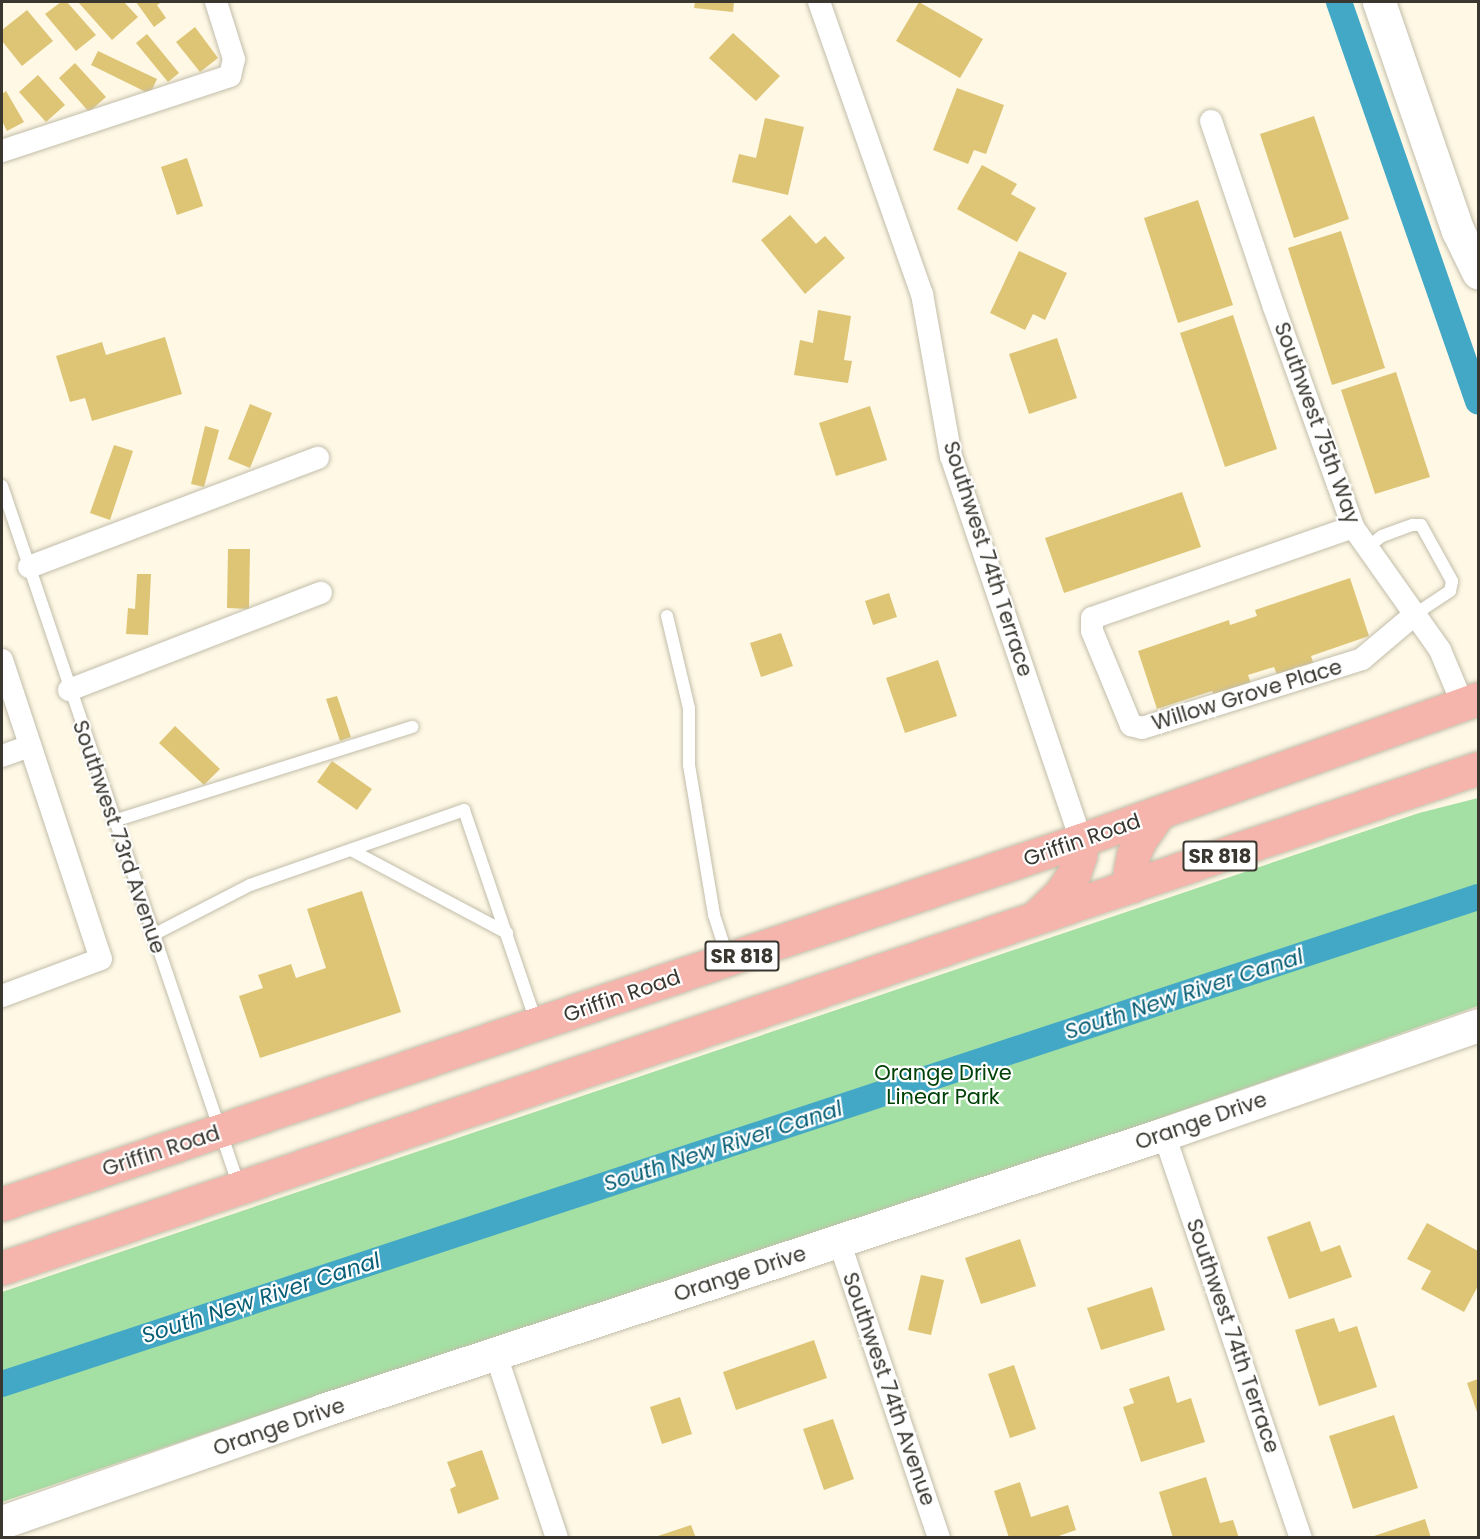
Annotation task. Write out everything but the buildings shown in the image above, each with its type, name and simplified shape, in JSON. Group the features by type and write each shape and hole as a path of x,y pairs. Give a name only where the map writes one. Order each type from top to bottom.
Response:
{"main road":[{"name":"Griffin Road","path":"2,1204 729,961 1159,813 1471,702"},
{"name":"SR 818","path":"2,1268 1479,768"},
{"path":"1132,886 1130,871 1133,855 1140,840 1159,813"},
{"path":"1034,920 1061,893 1074,873 1080,856 1081,840"}],"street":[{"path":"2,151 230,76 234,60 216,2"},
{"name":"Southwest 74th Terrace","path":"819,2 922,294 951,456 1081,840"},
{"path":"1379,2 1458,231 1479,272"},
{"name":"Southwest 75th Way","path":"1211,121 1274,307 1353,527 1369,546 1440,650 1471,702"},
{"path":"29,567 318,458"},
{"name":"Willow Grove Place","path":"1353,527 1092,618 1092,631 1131,725 1142,728 1362,659 1414,615"},
{"path":"69,690 321,593"},
{"path":"2,660 101,959 2,996"},
{"path":"2,756 30,746"},
{"name":"Orange Drive","path":"2,1522 323,1410 1164,1134 1479,1025"},
{"name":"Southwest 74th Terrace","path":"1164,1134 1301,1538"},
{"name":"Southwest 74th Avenue","path":"838,1241 939,1538"},
{"path":"496,1355 558,1538"}],"lane":[{"name":"Southwest 73rd Avenue","path":"2,486 69,690 239,1187"},
{"path":"1369,546 1382,536 1413,525 1422,525 1452,581 1450,591 1414,615"},
{"path":"667,616 689,708 689,765 714,915 729,961"},
{"path":"114,821 413,727"},
{"path":"153,935 250,885 464,810 537,1025"},
{"path":"351,850 507,933"}],"green space":[{"name":"Orange Drive Linear Park","path":"1478,798 1478,1006 979,1182 257,1416 2,1502 2,1292 1419,813"}],"waterway":[{"path":"1339,2 1478,401"},
{"name":"South New River Canal","path":"2,1384 1478,897"}]}
